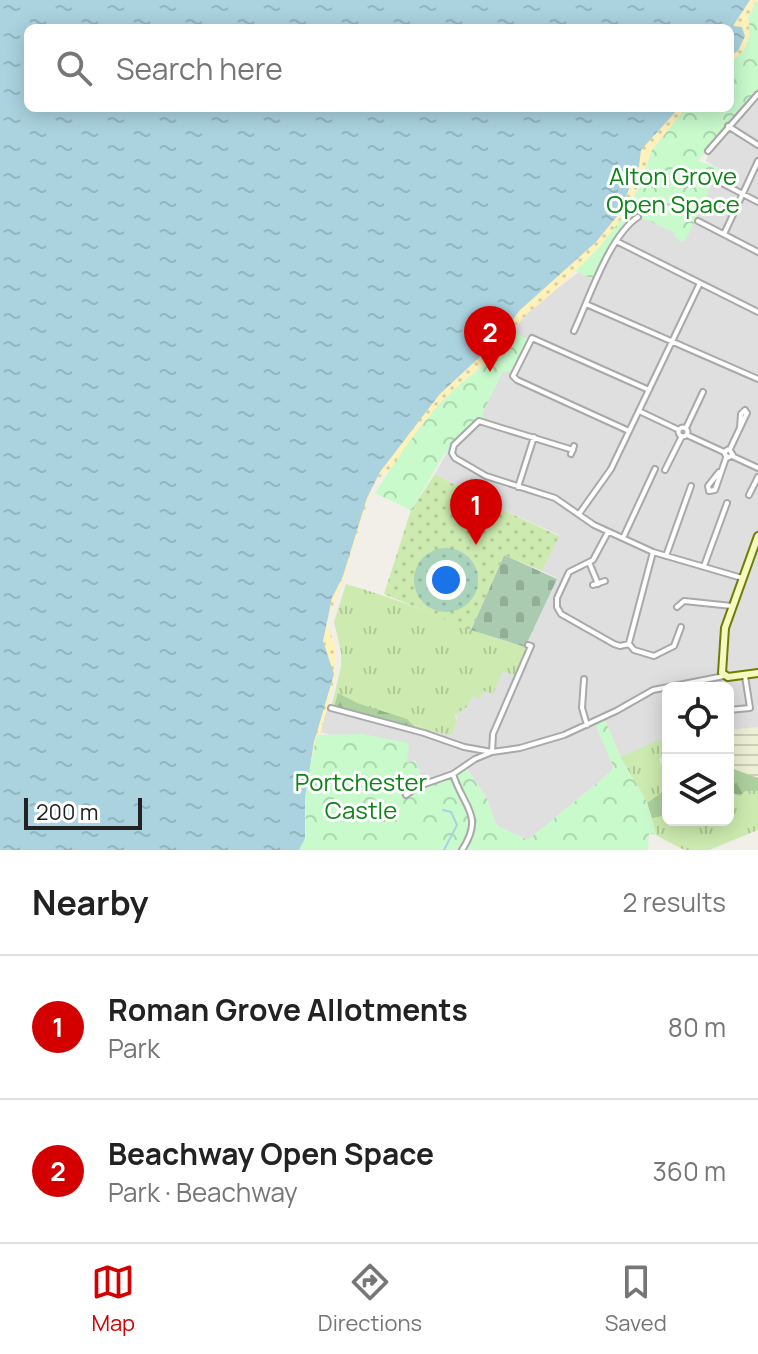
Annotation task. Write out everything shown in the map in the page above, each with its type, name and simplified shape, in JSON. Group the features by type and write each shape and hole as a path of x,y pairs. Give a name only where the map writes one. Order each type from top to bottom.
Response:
{"street":[{"path":"708,151 758,94"},
{"path":"728,126 758,145"},
{"path":"724,234 758,161"},
{"path":"718,181 758,202"},
{"path":"574,331 616,241 638,217"},
{"path":"698,221 758,252"},
{"path":"616,241 758,312"},
{"path":"579,514 605,479 700,283"},
{"path":"586,304 758,379"},
{"path":"629,431 513,376 532,338 649,390"},
{"path":"665,470 703,392"},
{"path":"639,411 679,430 684,436 758,468"},
{"path":"573,450 479,421 452,449 455,458 486,476 555,498 608,532 653,552 742,578"},
{"path":"679,430 686,428"},
{"path":"719,472 740,428"},
{"path":"518,487 534,437"},
{"path":"623,538 655,469"},
{"path":"744,486 750,492 758,477"},
{"path":"666,556 691,486"},
{"path":"704,566 727,503"},
{"path":"608,532 595,559 569,572 557,598 557,607 561,614 614,644 629,644"},
{"path":"724,676 724,638 732,606 758,536"},
{"path":"629,644 653,552"},
{"path":"589,562 596,585 605,581"},
{"path":"677,607 684,601 732,606"},
{"path":"629,644 634,650 654,656 674,646 681,627"},
{"path":"671,632 678,633"},
{"path":"492,752 493,734 531,646 528,645"},
{"path":"406,795 492,752 553,739 587,725 657,688 758,673"},
{"path":"734,709 750,708 745,676"},
{"path":"584,679 582,705 587,725"},
{"path":"331,708 464,747 492,752"},
{"path":"464,747 475,759"},
{"path":"453,774 473,817 471,834 462,850"}],"shaded area":[{"path":"758,92 758,729 734,732 734,682 662,682 662,743 621,758 605,720 596,724 613,766 612,771 528,840 497,826 486,797 465,766 423,782 415,760 407,763 319,731 328,708 334,707 457,722 456,713 511,643 525,647 557,578 542,571 559,535 488,503 435,474 451,445 482,414 503,370 512,373 527,341 513,333 525,313 579,272 595,280 614,240 625,224 638,216 685,237 719,169 706,161 709,152"}],"green space":[{"name":"Alton Grove Open Space","path":"758,0 758,92 698,161 719,168 686,239 682,242 674,232 638,216 617,236 595,280 575,271 597,250 624,216 652,150 682,112 734,112 734,59 747,42 748,17"},
{"path":"512,330 528,340 512,373 503,371 482,414 484,417 477,418 451,445 452,453 445,453 411,510 375,493 422,424 456,388 494,355"},
{"path":"435,474 559,536 542,571 504,555 471,630 384,594 411,510"},
{"path":"504,555 557,579 525,647 471,630"},
{"path":"346,584 527,648 516,676 503,671 493,694 484,691 480,699 472,696 468,706 455,715 457,722 451,735 331,708 341,667 334,622"},
{"path":"338,693 357,703 407,719 418,730 334,707"},
{"name":"Portchester Castle","path":"605,720 621,758 647,802 656,835 649,833 648,850 298,850 306,835 305,791 317,735 362,734 409,743 407,763 415,760 424,785 454,777 466,768 486,797 497,826 528,840 612,771 613,766 595,724"},
{"path":"758,727 758,778 734,769 734,729"},
{"path":"662,739 662,756 659,759 662,766 662,826 734,826 734,771 758,778 758,830 709,850 684,850 656,835 648,804 620,757"},
{"path":"734,769 758,778 758,791 745,791 740,796 734,794"},
{"path":"662,792 662,816 652,818 647,803"}],"sand":[{"path":"741,0 757,0 748,17 747,42 734,59 734,24 731,24 729,16"},
{"path":"664,112 684,112 652,150 629,209 601,245 529,312 512,330 499,351 458,386 391,468 377,480 327,621 337,572 381,464"},
{"path":"327,621 336,651 335,676 308,783 307,835 297,850 323,641"}],"water":[{"path":"0,0 750,0 734,24 24,24 24,112 675,112 641,150 639,166 618,215 596,242 519,311 500,338 439,395 380,472 367,498 343,576 332,598 323,641 334,674 314,742 305,798 305,838 299,850 0,850"},
{"path":"734,26 742,27 745,36 734,53"}],"waterway":[{"path":"443,810 451,812 457,825 444,850"}],"place":[{"name":"Beachway Open Space","path":"490,372"},
{"name":"Roman Grove Allotments","path":"476,545"}]}
